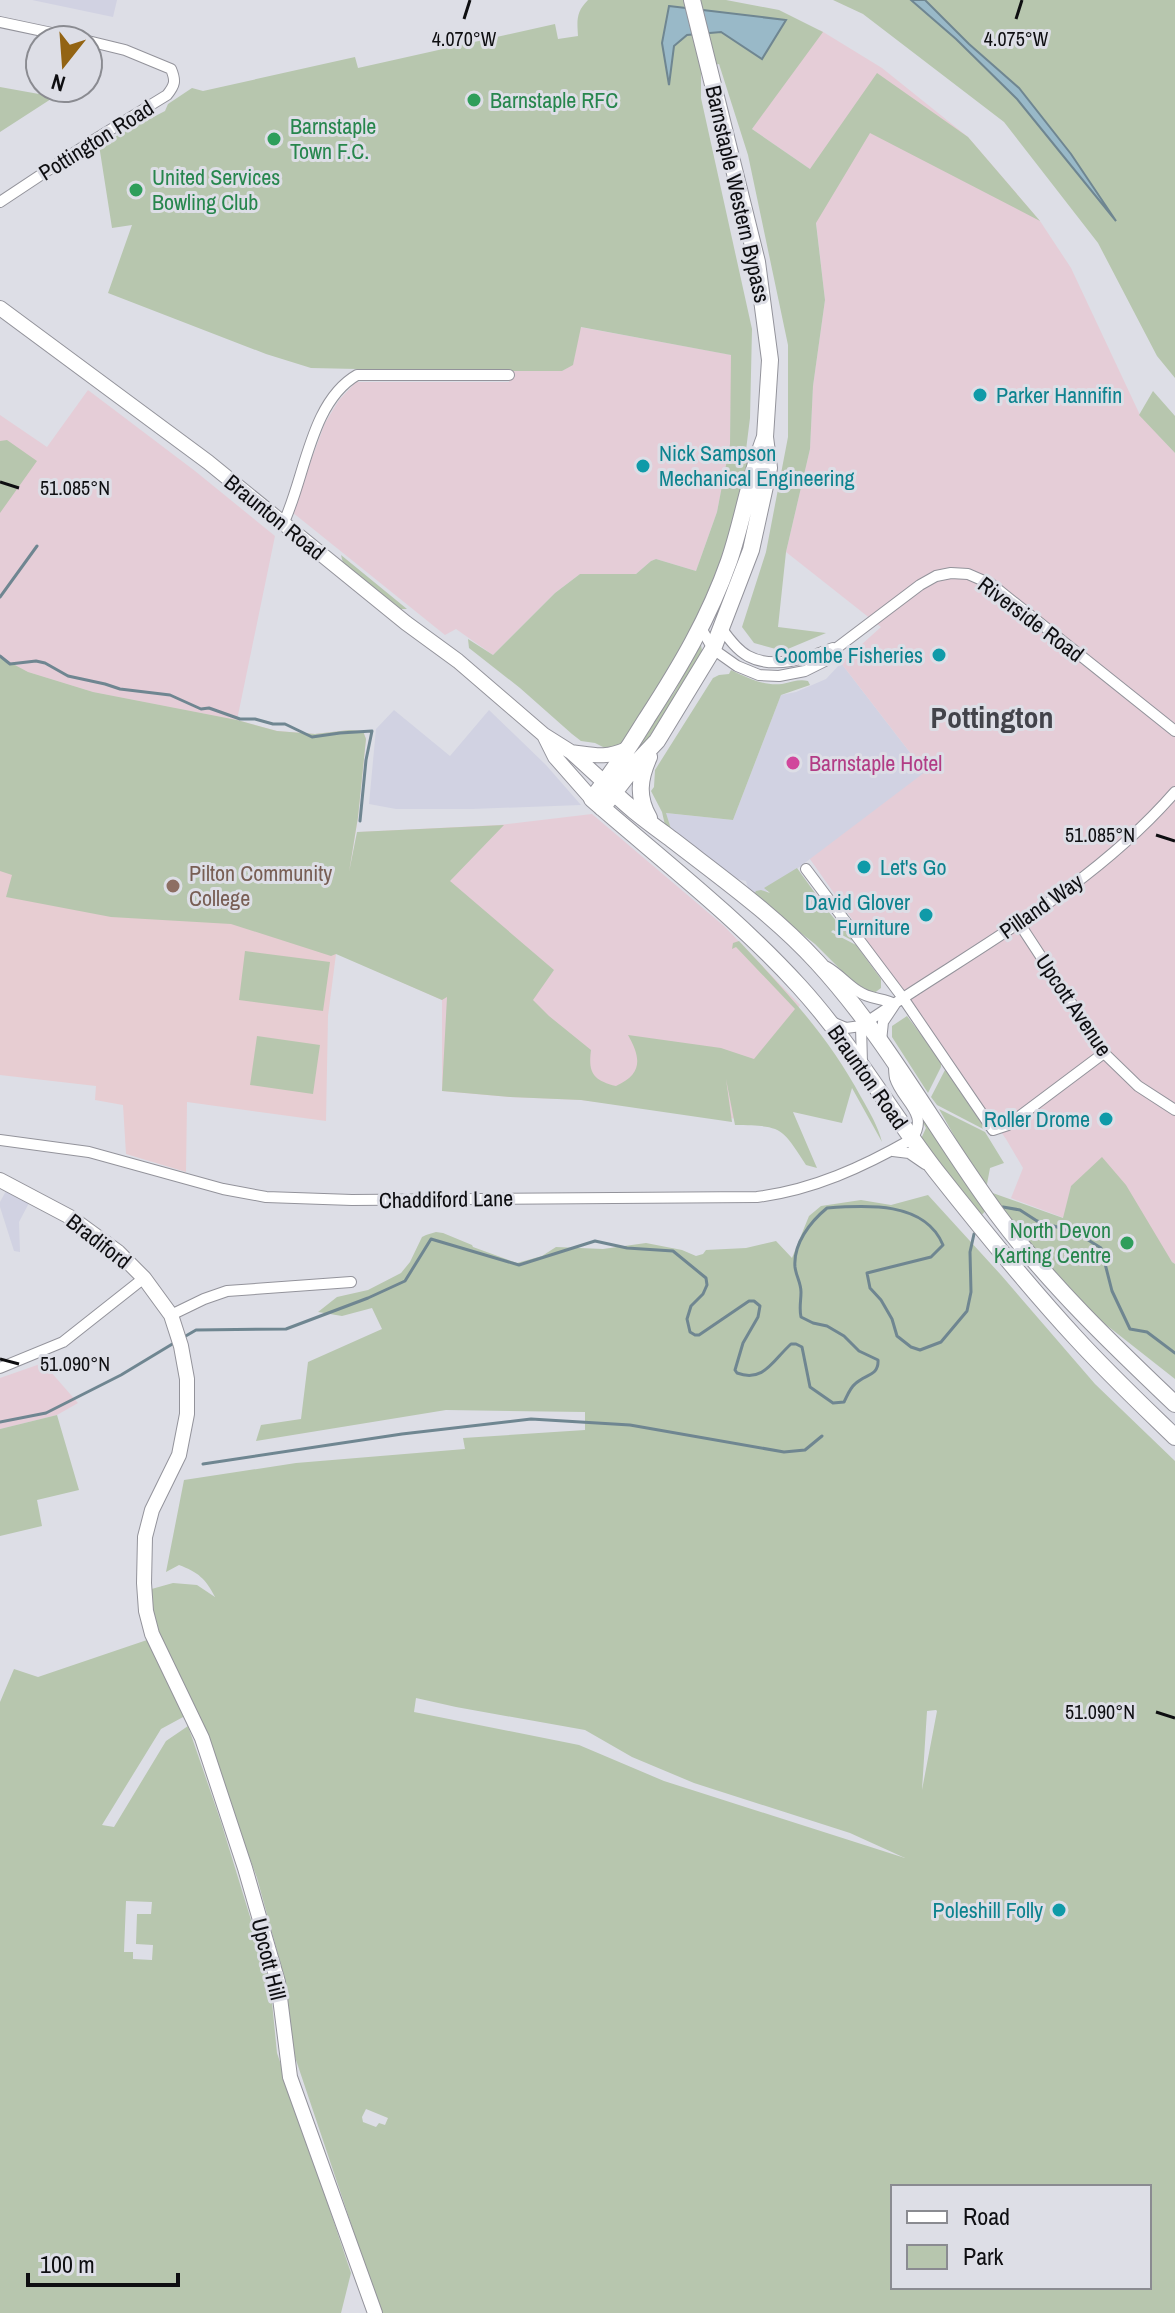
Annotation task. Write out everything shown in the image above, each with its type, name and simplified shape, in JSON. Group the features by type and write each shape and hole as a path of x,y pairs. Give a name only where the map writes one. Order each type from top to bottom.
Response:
{"main road":[{"name":"Barnstaple Western Bypass","path":"597,803 657,741 713,649 751,550 769,468 765,437 770,360 763,297 752,238 692,0"},
{"name":"Barnstaple Western Bypass","path":"609,788 627,749 685,659 701,628 730,557 754,466 765,437"},
{"path":"654,826 647,816 640,789 641,776 657,741"},
{"name":"Braunton Road","path":"609,788 754,904 817,962 881,1043 936,1128 1024,1249 1090,1321 1175,1404"},
{"name":"Braunton Road","path":"597,803 739,925 799,986 862,1065 912,1139 983,1230 1074,1336 1175,1437"}],"street":[{"path":"0,22 24,27"},
{"name":"Pottington Road","path":"0,202 167,95 175,85 171,69 104,44"},
{"name":"Braunton Road","path":"0,308 208,462 406,623 458,661 544,735 571,752 609,788"},
{"path":"283,524 317,426 332,400 349,380 357,375 509,375"},
{"name":"Riverside Road","path":"701,628 713,649 737,666 759,675 779,676 805,671 825,661 838,647 920,585 936,576 968,574 991,584 1175,731"},
{"name":"Riverside Road","path":"722,629 749,657 769,662 785,662 838,647"},
{"name":"Braunton Road","path":"544,735 555,757 597,803"},
{"path":"571,752 596,757 610,756 627,749"},
{"name":"Pilland Way","path":"863,1024 1064,892 1125,844 1175,792"},
{"path":"806,869 993,1130 1008,1125 1104,1053"},
{"name":"Upcott Avenue","path":"1019,923 1104,1053 1138,1086 1175,1110"},
{"path":"817,962 836,972 860,993 899,1001"},
{"path":"881,1043 883,1022 899,1001"},
{"path":"827,1019 846,1028 863,1024 862,1065"},
{"path":"894,1063 895,1079 919,1123 912,1139"},
{"path":"900,1121 898,1138 891,1151 911,1154 935,1170"},
{"name":"Chaddiford Lane","path":"0,1140 80,1150 247,1194 352,1200 757,1197 787,1192 846,1174 912,1139"},
{"name":"Bradiford","path":"0,1180 86,1227 118,1252 144,1278 173,1321 189,1392 187,1414 179,1455 152,1510"},
{"path":"0,1368 63,1342 144,1278"},
{"path":"173,1321 204,1299 227,1291 351,1282"},
{"name":"Upcott Hill","path":"152,1510 143,1545 146,1611 152,1634 202,1738 245,1868 278,1982 290,2077 375,2313"}],"shaded area":[{"path":"32,0 117,0 113,17"},
{"path":"911,0 925,0 1019,88 1071,154 1116,221 1017,99"},
{"path":"669,6 786,20 762,59 721,32 687,35 674,46 669,85 662,43"},
{"path":"820,30 882,68 968,137 1040,221 1071,268 1140,415 1175,453 1175,1264 1071,1186 1064,1218 1011,1198 1023,1168 1006,1139 810,859 925,772 841,663 881,627 786,552 810,449 813,386 825,300 810,169 752,129"},
{"path":"580,327 732,355 730,444 717,512 696,571 656,559 636,574 580,574 555,593 493,655 456,629 445,635 292,512 325,423 339,400 356,382 509,382 512,371 562,371 573,364"},
{"path":"88,390 275,536 237,720 93,692 28,672 0,657 0,415 47,447"},
{"name":"Pilton Community College","path":"0,657 28,672 93,692 237,720 277,731 315,734 363,731 366,739 358,817 328,1016 326,1121 187,1102 186,1172 126,1154 123,1105 95,1100 96,1086 0,1075"},
{"path":"841,663 925,772 899,979 810,859 758,898 749,891 746,881 737,879 671,829 665,813 733,820 781,695 826,679"},
{"path":"394,710 450,756 489,710 546,765 581,805 396,809 369,804 376,729"},
{"path":"592,814 724,926 800,1005 738,1119 581,1100 442,1091 442,1000 365,966 359,832 499,825"},
{"path":"6,1191 29,1203 19,1222 20,1252 14,1251 0,1207"},
{"path":"43,1363 78,1403 57,1415 0,1429 0,1378"}],"green space":[{"path":"588,0 726,0 779,10 823,32 752,129 810,169 877,73 968,137 1040,221 870,133 816,223 825,300 813,386 810,449 786,552 778,627 826,633 783,651 754,643 742,627 766,552 788,437 788,345 748,155 719,64 701,68 701,98 752,329 750,418 746,450 753,452 743,497 705,609 627,741 611,751 595,743 581,741 572,734 469,648 468,639 493,655 555,593 580,574 636,574 656,559 696,571 717,512 730,444 731,355 581,327 573,365 562,371 311,368 266,354 108,293 132,225 112,228 99,145 165,111 168,104 192,88 203,91 355,57 358,68 555,24 558,39 578,36 578,16"},
{"path":"833,0 1175,0 1175,378 1157,356 1098,243 1004,122 863,14"},
{"path":"0,87 24,91 24,104 43,104 0,132"},
{"path":"1153,391 1175,416 1175,453 1139,415"},
{"path":"7,440 37,461 0,513 0,441"},
{"path":"341,555 407,609 401,609 343,563"},
{"path":"699,645 702,651 674,700 643,746 618,774 675,691"},
{"path":"0,657 28,672 93,692 237,720 277,731 315,734 363,731 366,739 349,872 357,832 504,825 450,881 554,970 533,1000 591,1050 590,1064 597,1078 616,1086 635,1071 637,1058 628,1035 721,1048 754,1059 795,1009 736,947 732,949 733,943 739,941 789,996 835,1054 870,1113 882,1142 852,1088 842,1123 793,1112 817,1168 806,1165 791,1142 779,1131 762,1126 735,1125 726,1079 732,1122 581,1100 442,1091 447,997 442,1000 336,954 331,956 231,924 111,917 6,897 12,875 0,871"},
{"path":"731,670 768,684 802,680 810,685 781,695 733,820 666,813 671,829 665,825 651,791 655,770 713,678 729,674"},
{"path":"797,868 853,941 833,930 831,932 856,945 881,979 881,988 873,994 856,985 815,944 753,896 761,890 770,893 764,888"},
{"path":"245,951 330,962 323,1011 239,1000"},
{"path":"907,1016 941,1061 928,1093 892,1037 892,1026"},
{"path":"257,1036 320,1045 313,1094 250,1085"},
{"path":"945,1070 987,1131 937,1105 931,1097"},
{"path":"939,1109 985,1132 1004,1163 990,1168 987,1184 983,1187"},
{"path":"921,1114 987,1209 980,1217 920,1141 926,1128 919,1116"},
{"path":"1102,1157 1126,1185 1175,1264 1175,1379 1100,1320 1030,1247 987,1191 1063,1218 1071,1186"},
{"path":"928,1195 1095,1384 1175,1461 1175,2313 381,2313 294,2054 285,1980 257,1878 204,1734 158,1636 148,1590 173,1583 197,1585 215,1597 205,1581 191,1570 179,1565 166,1572 184,1480 296,1463 465,1449 463,1438 585,1430 585,1412 446,1410 256,1441 261,1425 301,1419 308,1362 382,1329 372,1308 342,1316 318,1312 337,1297 368,1290 401,1273 426,1235 443,1233 517,1263 542,1256 556,1247 603,1249 646,1243 696,1256 706,1250 746,1248 776,1241 792,1258 809,1216 821,1206 861,1200 891,1205","holes":["416,1698 585,1730 632,1757 694,1783 850,1833 905,1858 664,1781 579,1745 414,1712","927,1711 937,1711 922,1790","366,2109 388,2118 385,2125 379,2123 376,2127 363,2122"]},
{"path":"57,1415 79,1490 37,1500 42,1526 0,1536 0,1429"},
{"path":"147,1640 185,1716 161,1729 102,1825 114,1827 166,1741 188,1726 270,1982 277,2053 351,2273 341,2313 0,2313 0,1702 14,1669 38,1677","holes":["126,1901 152,1902 151,1914 137,1914 136,1944 153,1945 152,1960 133,1959 133,1952 124,1952"]}],"waterway":[{"path":"0,597 37,546"},
{"path":"0,656 10,664 36,661 68,676 120,689 170,695 201,709 209,708 240,719 285,724 312,737 372,731 360,821"},
{"path":"184,1337 196,1330 286,1329 368,1298 405,1281 431,1239 519,1265 595,1241 627,1248 673,1251 706,1278 703,1294 691,1306 687,1319 690,1332 695,1335 749,1301 754,1301 760,1306 758,1317 743,1343 735,1370 737,1373 754,1375 761,1372 791,1344 796,1344 802,1347 810,1387 833,1403 844,1402 853,1386 874,1372 878,1360 859,1351 844,1336 827,1326 801,1317 801,1289 795,1258 809,1227 827,1208 859,1206 909,1213 923,1220 934,1231 943,1245 931,1257 867,1273 870,1288 892,1319 897,1336 920,1350 941,1342 967,1311 974,1234"},
{"path":"1003,1207 1020,1210 1037,1221 1077,1233 1101,1248 1112,1291 1130,1329 1147,1332 1175,1353"},
{"path":"0,1422 46,1413 121,1375 174,1343"},
{"path":"203,1464 402,1434 531,1419 630,1425 784,1452 805,1450 822,1436"}],"place":[{"name":"Barnstaple RFC","path":"474,100"},
{"name":"Barnstaple Town F.C.","path":"274,139"},
{"name":"United Services Bowling Club","path":"136,190"},
{"name":"Parker Hannifin","path":"980,395"},
{"name":"Nick Sampson Mechanical Engineering","path":"643,466"},
{"name":"Coombe Fisheries","path":"939,655"},
{"name":"Barnstaple Hotel","path":"793,763"},
{"name":"Let's Go","path":"864,867"},
{"name":"Pilton Community College","path":"173,886"},
{"name":"David Glover Furniture","path":"926,915"},
{"name":"Roller Drome","path":"1106,1119"},
{"name":"North Devon Karting Centre","path":"1127,1243"},
{"name":"Poleshill Folly","path":"1059,1910"}],"district":[{"name":"Pottington","path":"992,718"}]}
